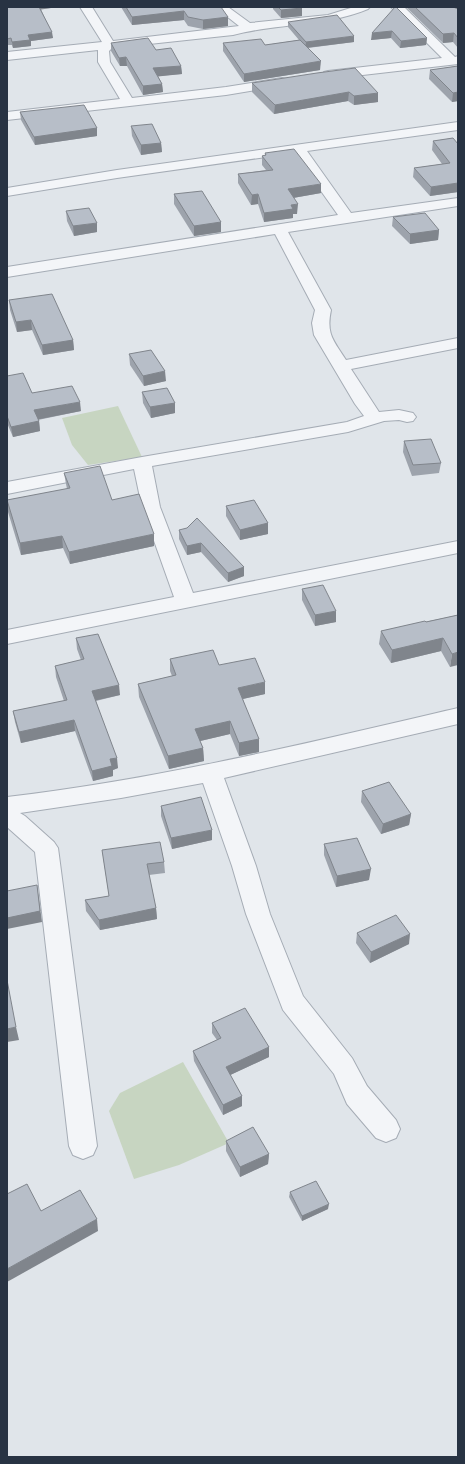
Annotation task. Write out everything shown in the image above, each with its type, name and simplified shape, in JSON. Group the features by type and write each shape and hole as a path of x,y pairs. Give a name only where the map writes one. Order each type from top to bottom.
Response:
{"street":[{"path":"86,7 98,24 109,44"},
{"path":"221,7 248,27"},
{"path":"7,56 233,31 248,27 328,18 347,14 364,7"},
{"path":"397,7 455,60"},
{"path":"109,44 103,51 104,62 127,101"},
{"path":"316,76 455,60"},
{"path":"7,116 226,90 295,80"},
{"path":"7,192 117,174 458,126"},
{"path":"298,149 347,218"},
{"path":"7,272 279,228 458,202"},
{"path":"279,228 323,310 320,322 322,335 364,404 374,417"},
{"path":"341,366 458,343"},
{"path":"7,488 142,462 348,428 374,417 397,414 407,417"},
{"path":"142,462 151,507 185,600"},
{"path":"7,637 185,600 458,547"},
{"path":"7,806 66,800 211,773 458,716"},
{"path":"211,773 244,866 258,914 292,1002 343,1066 357,1096 386,1129"},
{"path":"7,817 17,822 46,848 84,1146"}],"green space":[{"path":"118,406 142,457 88,465 72,445 62,418"},
{"path":"183,1062 229,1143 179,1165 134,1179 109,1111 120,1093"}],"building":[{"path":"7,7 39,7 52,32 28,35 30,40 12,42 11,38 7,39"},
{"path":"126,7 221,7 228,17 203,20 188,17 184,11 132,17"},
{"path":"278,7 302,7 302,8 281,10"},
{"path":"395,7 427,38 401,41 392,31 372,33"},
{"path":"415,7 453,7 458,9 458,38 454,33 443,34"},
{"path":"337,15 354,36 306,42 288,22"},
{"path":"148,38 156,50 171,48 181,66 153,68 162,84 143,86 126,57 119,58 111,43"},
{"path":"261,39 265,45 300,40 321,61 244,74 223,43"},
{"path":"458,66 458,92 453,93 430,70"},
{"path":"355,68 378,93 354,96 349,92 275,105 252,83 317,73"},
{"path":"84,105 97,128 34,137 20,112"},
{"path":"152,124 161,143 141,145 131,126"},
{"path":"453,138 458,144 458,183 431,187 414,168 450,163 433,141"},
{"path":"294,149 321,184 288,189 298,204 291,205 293,209 264,213 258,194 252,195 238,174 273,170 262,156 266,155 265,153"},
{"path":"202,191 221,222 194,226 174,194"},
{"path":"89,208 97,223 73,226 66,211"},
{"path":"425,213 439,230 410,234 393,217"},
{"path":"52,294 73,340 42,345 31,320 16,322 9,300"},
{"path":"151,350 165,371 143,376 129,354"},
{"path":"23,373 32,393 72,386 80,402 34,410 39,421 11,427 7,416 7,376"},
{"path":"167,388 175,403 150,407 142,392"},
{"path":"431,439 441,463 413,465 404,441"},
{"path":"100,466 112,500 139,494 154,534 69,552 62,536 20,543 7,500 70,488 64,473"},
{"path":"254,500 268,523 240,530 226,506"},
{"path":"197,518 244,567 228,573 201,543 187,546 179,530 187,528"},
{"path":"323,585 336,611 315,615 302,589"},
{"path":"458,615 458,652 452,654 443,638 392,650 381,631 425,621"},
{"path":"98,634 119,685 92,691 117,758 110,759 112,766 92,771 74,720 19,732 13,711 67,700 55,666 84,659 76,638"},
{"path":"213,650 219,665 255,658 265,682 238,688 259,739 239,743 230,721 195,729 203,748 168,756 138,684 176,675 170,659"},
{"path":"389,782 411,814 383,824 362,791"},
{"path":"201,797 212,830 171,838 161,806"},
{"path":"357,838 371,869 337,876 324,844"},
{"path":"160,842 164,862 147,864 156,908 99,920 85,900 109,896 102,850"},
{"path":"37,885 40,911 7,918 7,891"},
{"path":"396,915 410,934 371,952 357,933"},
{"path":"7,980 16,1027 7,1029"},
{"path":"245,1008 269,1047 226,1067 242,1096 223,1105 193,1051 221,1038 212,1023"},
{"path":"253,1127 269,1154 240,1167 226,1141"},
{"path":"316,1181 329,1204 302,1216 290,1192"},
{"path":"27,1184 41,1211 80,1190 97,1219 7,1269 7,1194"}]}
